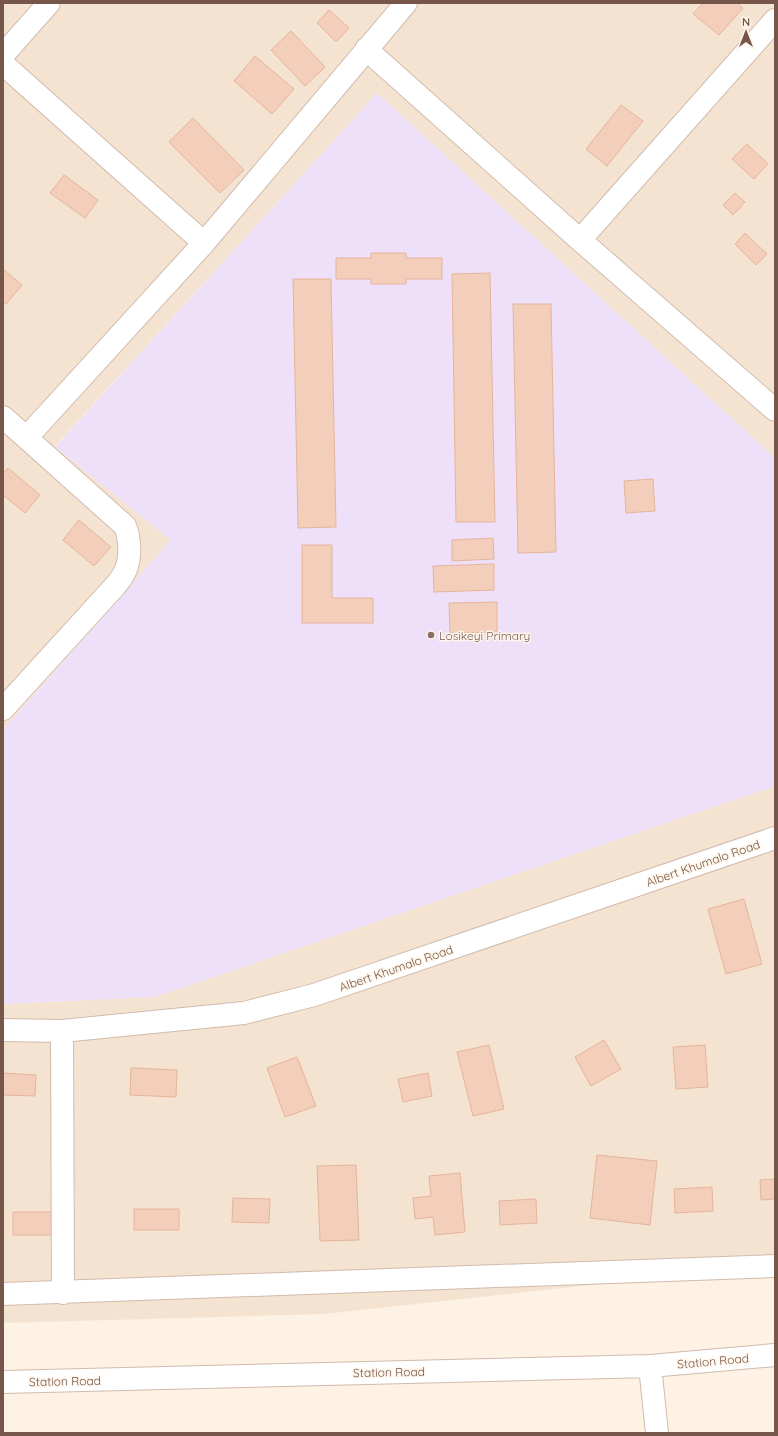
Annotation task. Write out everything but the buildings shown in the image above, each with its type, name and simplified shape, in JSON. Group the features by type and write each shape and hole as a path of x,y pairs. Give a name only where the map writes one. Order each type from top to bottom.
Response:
{"street":[{"path":"3,55 50,3"},
{"path":"27,437 204,243 406,3"},
{"path":"580,240 775,20"},
{"path":"366,49 580,240 775,410"},
{"path":"3,64 204,243"},
{"path":"3,417 125,526 128,532 129,556 126,570 116,586 3,709"},
{"name":"Albert Khumalo Road","path":"3,1030 62,1030 244,1013 314,995 775,838"},
{"path":"62,1030 63,1293"},
{"path":"3,1294 775,1266"},
{"name":"Station Road","path":"3,1382 650,1366 775,1355"},
{"path":"650,1366 657,1433"}],"shaded area":[{"path":"3,3 775,3 775,458 377,93 55,446 171,540 3,730"},
{"name":"Losikeyi Primary","path":"377,93 775,458 775,786 155,997 3,1004 3,730 171,540 55,447"},
{"path":"775,786 775,1265 324,1314 3,1323 3,1004 155,997"}],"place":[{"name":"Losikeyi Primary","path":"431,635"}]}
